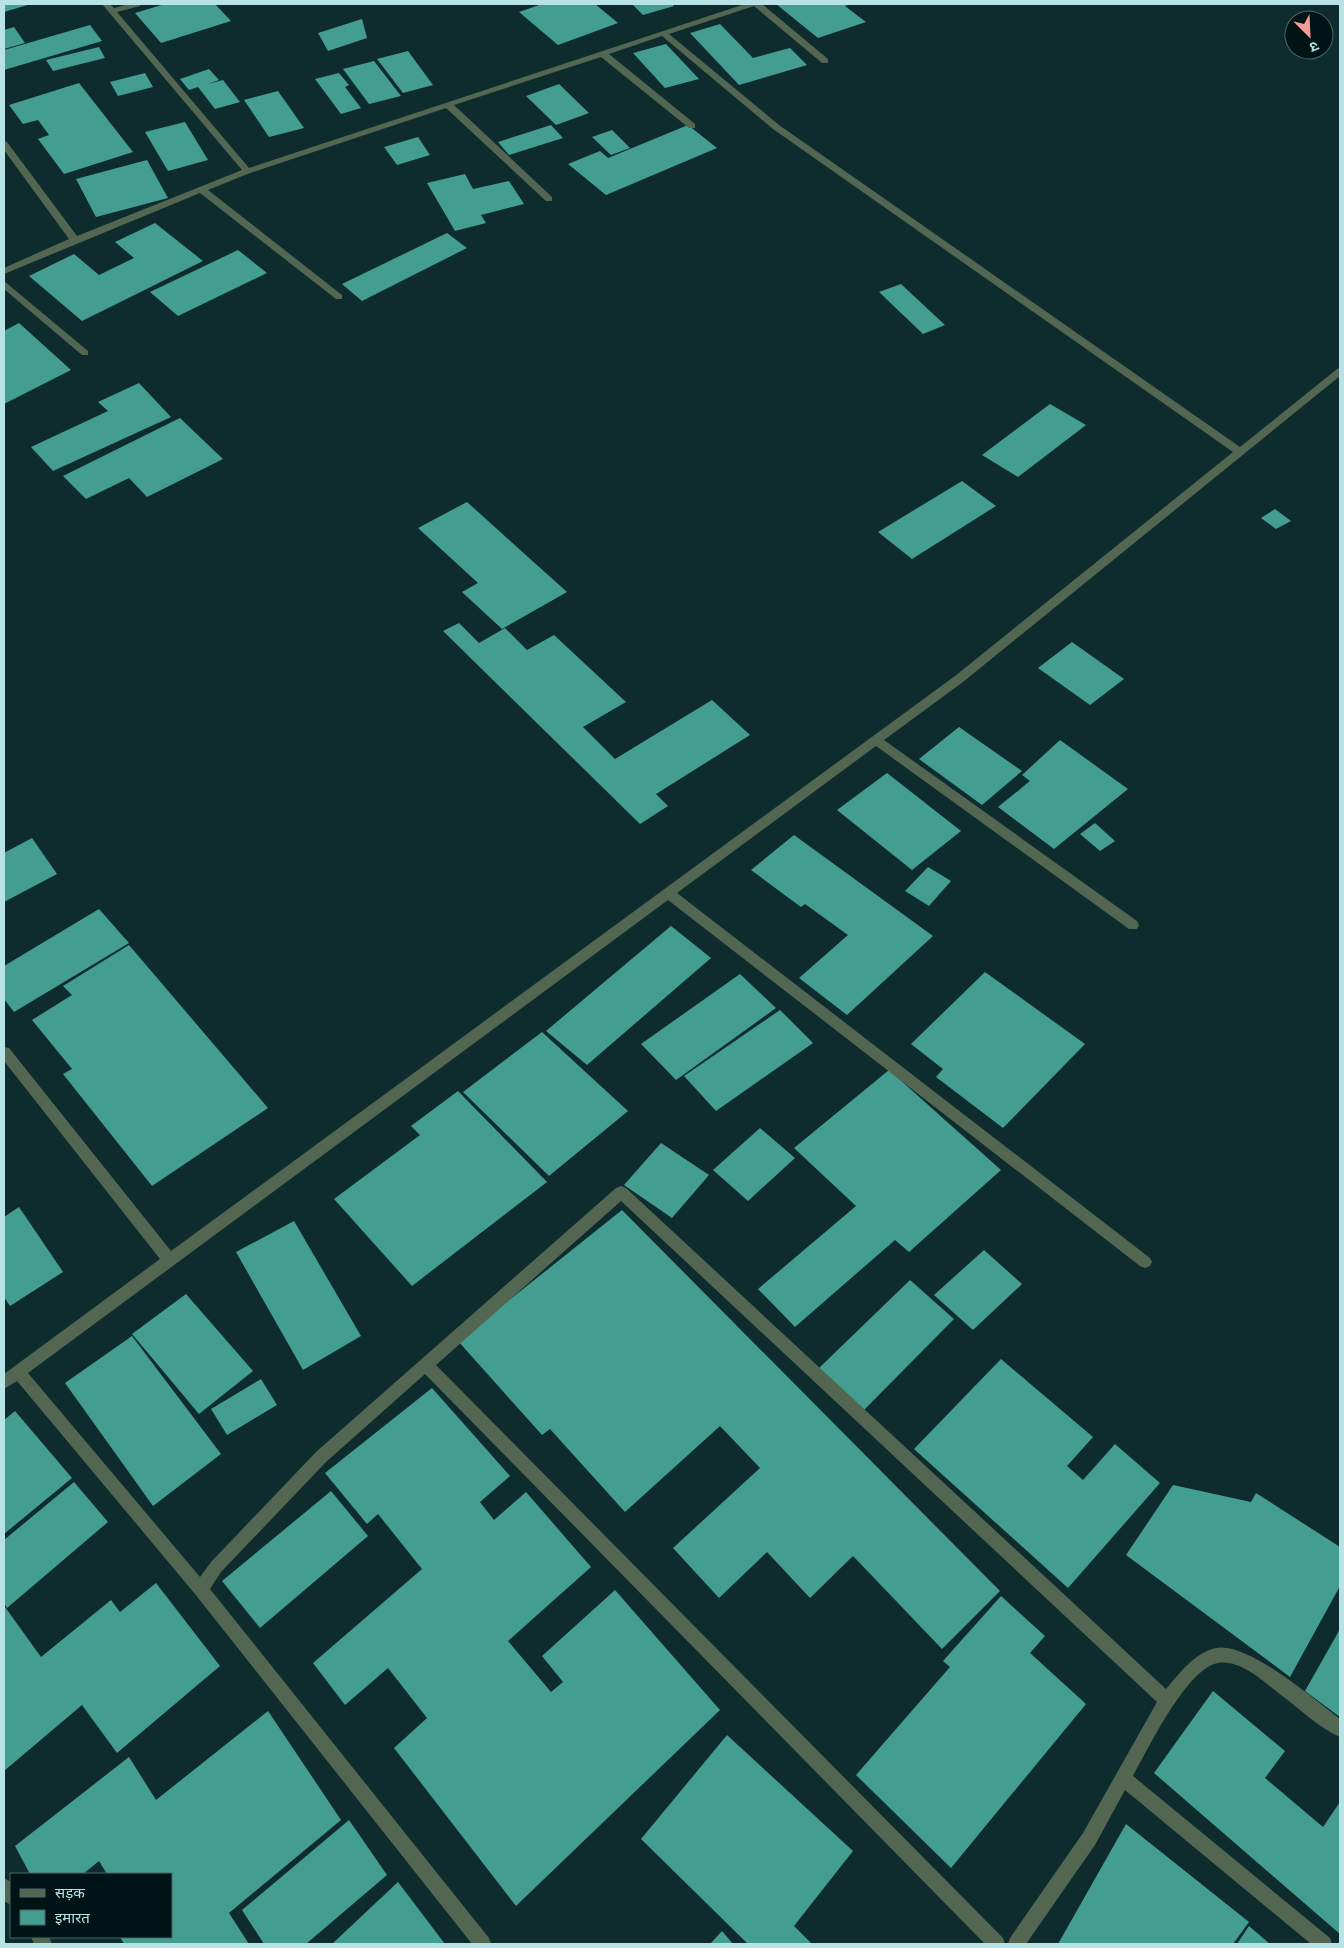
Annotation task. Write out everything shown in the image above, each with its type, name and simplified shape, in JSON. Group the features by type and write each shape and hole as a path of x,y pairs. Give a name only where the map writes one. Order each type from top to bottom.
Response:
{"street":[{"path":"106,4 247,171"},
{"path":"113,11 137,4"},
{"path":"4,271 75,240 247,171 752,4"},
{"path":"757,4 825,61"},
{"path":"663,33 776,127 1240,452"},
{"path":"602,53 692,126"},
{"path":"447,104 549,199"},
{"path":"4,144 75,240"},
{"path":"201,189 339,297"},
{"path":"4,284 85,353"},
{"path":"4,1382 959,679 1340,371"},
{"path":"876,740 1133,925"},
{"path":"668,893 1145,1262"},
{"path":"4,1052 169,1260"},
{"path":"200,1589 216,1567 321,1456 620,1192 1167,1700"},
{"path":"425,1364 997,1944"},
{"path":"18,1371 200,1589 483,1944"},
{"path":"1016,1944 1089,1839 1167,1700 1195,1667 1217,1654 1238,1657 1261,1670 1340,1729"},
{"path":"1124,1779 1324,1944"}],"building":[{"path":"4,4 31,4 4,12"},
{"path":"165,4 215,4 231,21 161,43 135,13"},
{"path":"542,4 595,4 618,23 558,45 519,12"},
{"path":"632,4 672,4 674,6 643,15"},
{"path":"776,4 850,4 845,6 866,22 818,38"},
{"path":"362,19 367,38 328,51 318,33"},
{"path":"720,24 753,58 790,48 807,65 739,85 690,33"},
{"path":"90,25 102,41 4,70 4,50"},
{"path":"14,27 25,43 4,49 4,30"},
{"path":"666,44 699,79 665,88 633,53"},
{"path":"99,47 105,58 53,71 46,60"},
{"path":"408,51 433,85 403,93 377,59"},
{"path":"374,61 401,96 369,104 343,69"},
{"path":"209,69 219,80 208,84 223,80 240,102 215,109 198,87 189,90 180,79"},
{"path":"145,73 153,87 118,96 110,82"},
{"path":"339,73 349,85 345,87 361,108 341,114 315,79"},
{"path":"79,83 133,152 64,174 38,139 49,135 38,120 23,124 9,105"},
{"path":"559,84 589,113 556,125 526,96"},
{"path":"278,91 304,128 269,137 244,100"},
{"path":"185,122 208,160 168,171 145,132"},
{"path":"551,125 563,138 509,155 498,142"},
{"path":"688,125 717,148 606,195 568,164 600,151 608,158"},
{"path":"612,130 630,148 611,155 592,137"},
{"path":"418,137 430,155 397,165 384,147"},
{"path":"147,160 168,198 96,217 76,179"},
{"path":"465,174 473,189 509,181 524,204 481,215 486,223 455,231 427,183"},
{"path":"155,223 203,261 82,321 29,276 74,254 99,275 134,258 115,242"},
{"path":"447,233 467,248 362,301 342,284"},
{"path":"238,250 267,273 178,316 150,292"},
{"path":"901,284 945,325 923,334 879,292"},
{"path":"19,323 71,370 4,404 4,331"},
{"path":"139,383 171,417 53,471 31,447 108,411 98,402"},
{"path":"1050,404 1086,425 1018,477 982,455"},
{"path":"180,418 223,459 147,497 129,478 86,499 63,476"},
{"path":"962,481 996,506 912,559 878,532"},
{"path":"467,502 567,592 502,629 462,592 478,583 418,528"},
{"path":"1275,509 1291,521 1276,529 1261,518"},
{"path":"459,623 479,643 505,628 527,650 554,635 626,702 583,727 615,759 712,700 750,735 656,794 668,806 640,824 443,631"},
{"path":"1072,642 1124,679 1090,705 1038,668"},
{"path":"959,727 1022,771 982,805 919,759"},
{"path":"1060,740 1128,789 1054,849 998,807 1030,781 1022,775"},
{"path":"887,773 961,831 912,870 837,810"},
{"path":"1095,823 1115,841 1100,851 1080,834"},
{"path":"794,835 933,936 847,1015 799,978 848,935 805,904 801,907 751,870"},
{"path":"32,838 57,874 4,902 4,853"},
{"path":"928,867 951,881 929,906 905,891"},
{"path":"99,909 129,943 14,1012 4,999 4,966"},
{"path":"671,926 711,958 587,1065 546,1031"},
{"path":"129,945 268,1108 152,1186 63,1074 72,1069 32,1020 72,995 63,986"},
{"path":"985,972 1085,1044 1003,1128 936,1077 943,1069 911,1044"},
{"path":"740,974 776,1008 676,1080 641,1044"},
{"path":"780,1010 813,1043 716,1111 684,1076"},
{"path":"542,1032 628,1111 549,1176 463,1092"},
{"path":"889,1070 1001,1170 909,1252 895,1240 795,1327 758,1289 856,1206 794,1148"},
{"path":"458,1091 547,1182 412,1286 334,1199 420,1135 411,1126"},
{"path":"760,1128 795,1158 748,1201 713,1170"},
{"path":"661,1143 709,1175 672,1218 624,1185"},
{"path":"19,1207 63,1272 10,1306 4,1297 4,1217"},
{"path":"622,1210 1000,1591 942,1649 853,1556 810,1598 767,1552 719,1598 673,1548 760,1468 720,1426 625,1512 550,1429 542,1435 458,1341"},
{"path":"294,1221 361,1336 303,1370 236,1252"},
{"path":"984,1250 1022,1284 973,1330 934,1295"},
{"path":"910,1280 954,1319 863,1411 818,1369"},
{"path":"186,1294 253,1371 199,1414 132,1334"},
{"path":"132,1336 221,1454 153,1506 65,1383"},
{"path":"1001,1359 1093,1437 1067,1466 1083,1480 1115,1444 1160,1483 1068,1588 914,1449"},
{"path":"261,1379 277,1405 227,1435 211,1409"},
{"path":"432,1388 510,1476 480,1502 494,1520 526,1492 591,1567 508,1641 551,1692 563,1682 542,1656 615,1590 720,1710 516,1906 394,1748 427,1718 388,1668 345,1705 313,1663 422,1569 378,1514 367,1524 325,1473"},
{"path":"15,1411 72,1478 4,1534 4,1420"},
{"path":"74,1482 108,1522 7,1608 4,1603 4,1540"},
{"path":"1173,1485 1251,1502 1256,1493 1340,1547 1340,1586 1290,1677 1126,1555"},
{"path":"331,1491 368,1536 260,1628 222,1581"},
{"path":"156,1583 220,1666 117,1753 82,1705 4,1771 4,1608 41,1657 111,1600 120,1612"},
{"path":"1001,1596 1045,1636 1030,1653 1086,1704 951,1868 856,1775 950,1667 943,1661"},
{"path":"1340,1629 1340,1717 1305,1691"},
{"path":"1213,1691 1285,1751 1265,1778 1323,1827 1340,1802 1340,1934 1154,1773"},
{"path":"268,1711 341,1820 229,1913 249,1944 124,1944 121,1938 172,1938 172,1873 106,1873 99,1861 84,1873 29,1873 15,1846 129,1757 156,1800"},
{"path":"727,1735 853,1851 794,1926 812,1944 748,1944 641,1839"},
{"path":"349,1820 387,1875 306,1944 264,1944 242,1910"},
{"path":"1126,1824 1249,1922 1233,1944 1058,1944"},
{"path":"398,1882 445,1944 332,1944"},
{"path":"1249,1926 1270,1944 1237,1944"},
{"path":"722,1931 733,1944 710,1944"}]}
